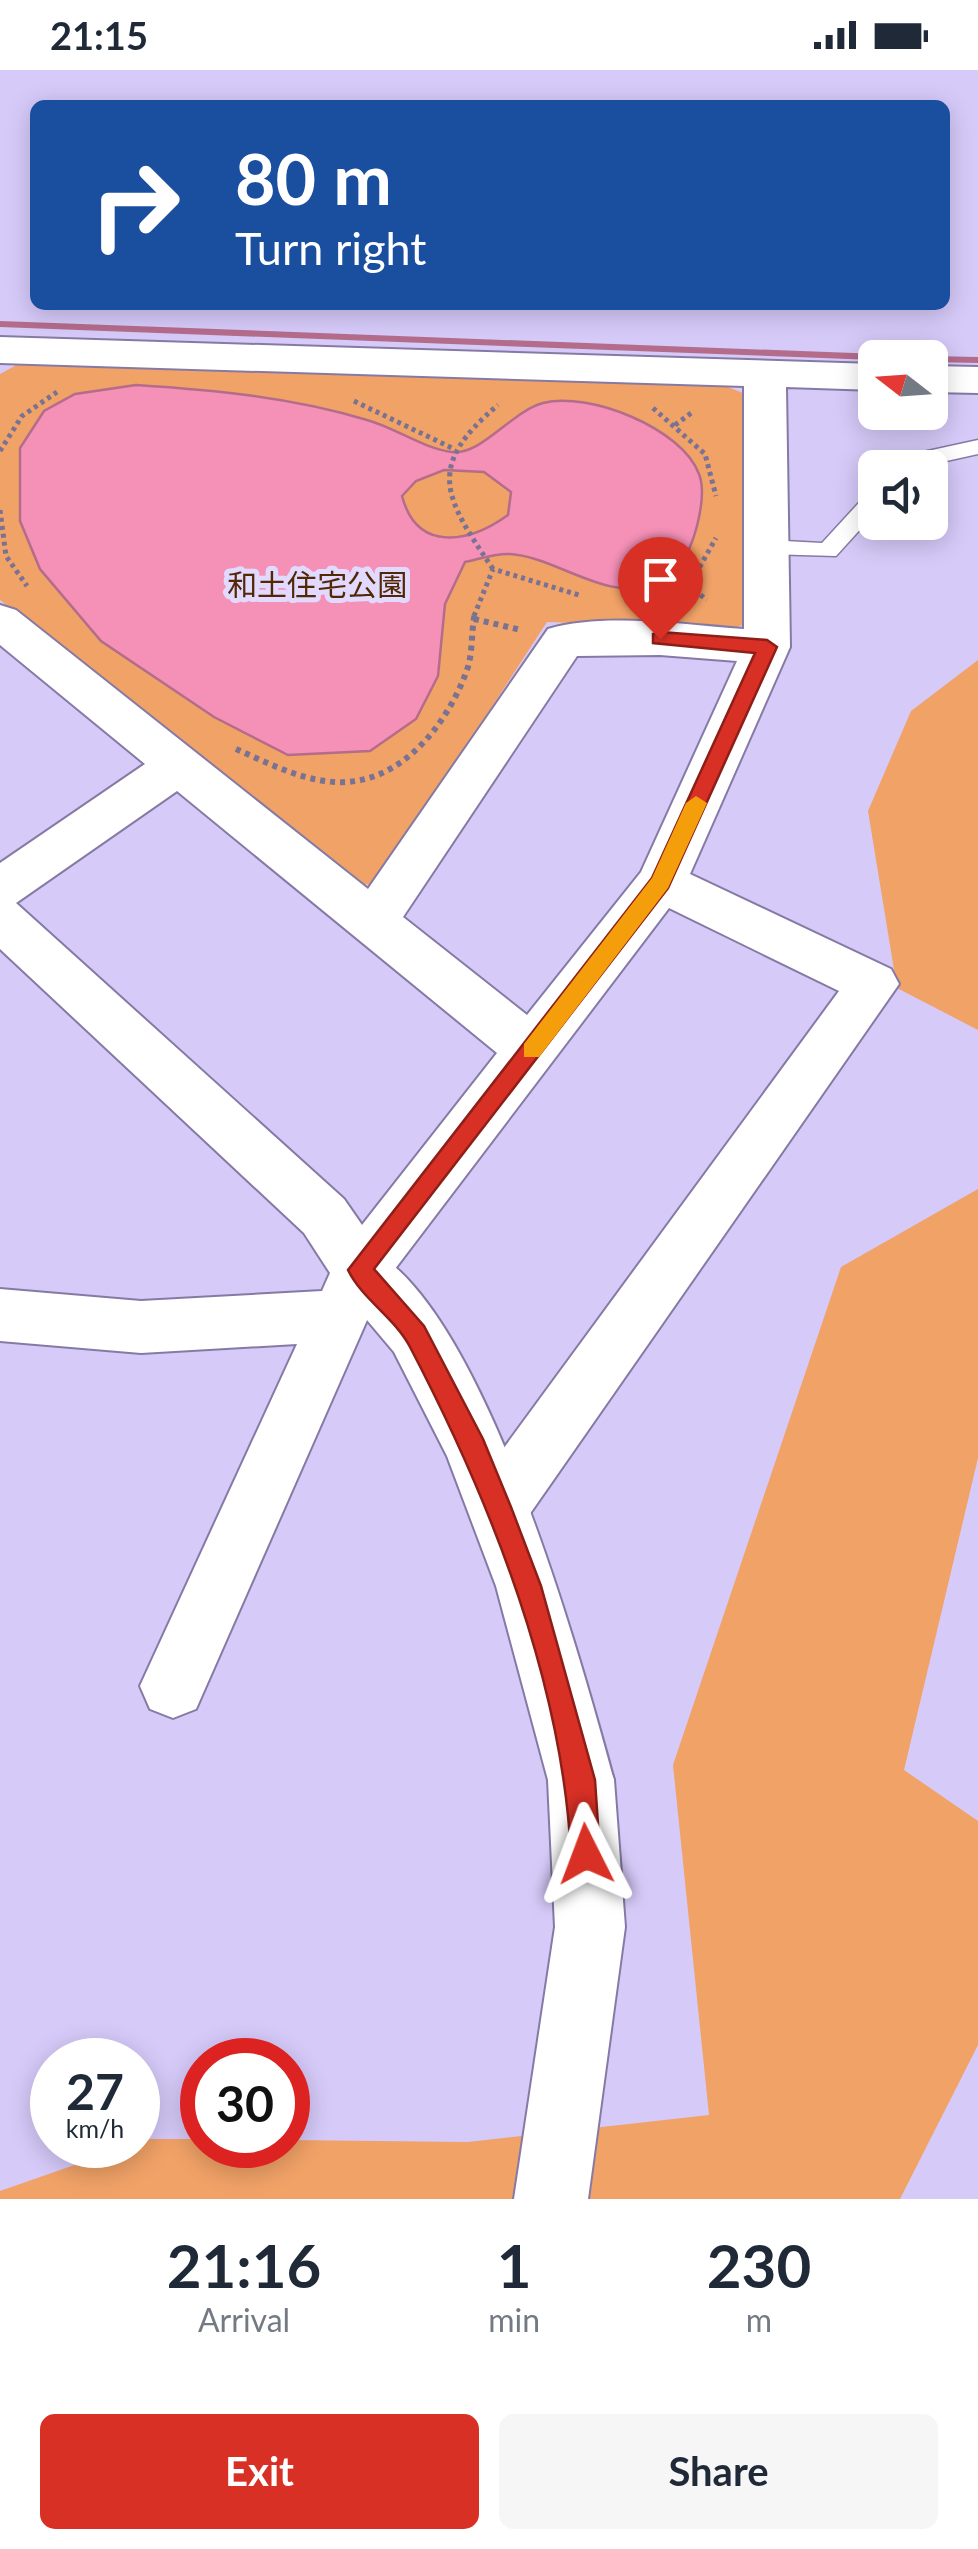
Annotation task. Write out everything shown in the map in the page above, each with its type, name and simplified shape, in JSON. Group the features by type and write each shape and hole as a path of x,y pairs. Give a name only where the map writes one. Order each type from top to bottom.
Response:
{"street":[{"path":"3,352 858,378"},
{"path":"172,1686 348,1293 661,882 767,647 765,375"},
{"path":"948,379 978,380"},
{"path":"0,622 532,1050"},
{"path":"373,922 564,640 660,639 767,647"},
{"path":"0,889 176,767"},
{"path":"498,1507 872,984 661,882"},
{"path":"0,918 324,1216 348,1293"},
{"path":"8,1308 141,1327 348,1293 415,1333 474,1447 528,1586 581,1780 590,1926 551,2199"}],"lane":[{"path":"948,453 978,447"},
{"path":"766,547 828,551 858,518"}],"path":[{"path":"513,398 468,427 452,448 447,480 457,509 494,569 587,598"},
{"path":"648,405 705,454 717,510"},
{"path":"642,597 688,585 709,560 719,530"},
{"path":"234,748 282,769 347,782 385,770 420,749 469,664 473,623 494,569"}],"green space":[{"name":"和土住宅公園","path":"22,362 726,386 745,394 749,622 733,629 547,622 377,884 352,885 0,600 0,374"},
{"path":"978,660 978,1030 897,988 868,811 911,711"},
{"path":"978,1189 978,1458 904,1770 978,1821 978,2045 900,2199 0,2199 0,2191 66,2168 160,2168 160,2139 180,2139 180,2168 310,2168 310,2140 468,2142 709,2115 673,1765 841,1267"}],"shaded area":[{"path":"136,385 281,400 367,420 452,452 474,447 543,403 584,403 632,417 674,442 699,474 700,513 691,544 678,568 664,580 637,588 600,584 510,554 465,562 445,604 438,676 416,719 370,751 288,755 214,717 101,641 40,569 20,521 20,448 44,411 75,394","holes":["444,470 484,472 511,492 508,515 493,525 446,537 419,527 409,514 402,496 416,481"]}],"waterway":[{"path":"0,324 858,356"},
{"path":"948,359 978,360"}],"slow traffic":[{"path":"531,1050 661,882 696,803"}],"route":[{"path":"586,1854 581,1780 528,1586 498,1507 474,1447 415,1333 360,1270 661,882 767,647 660,639"}]}
